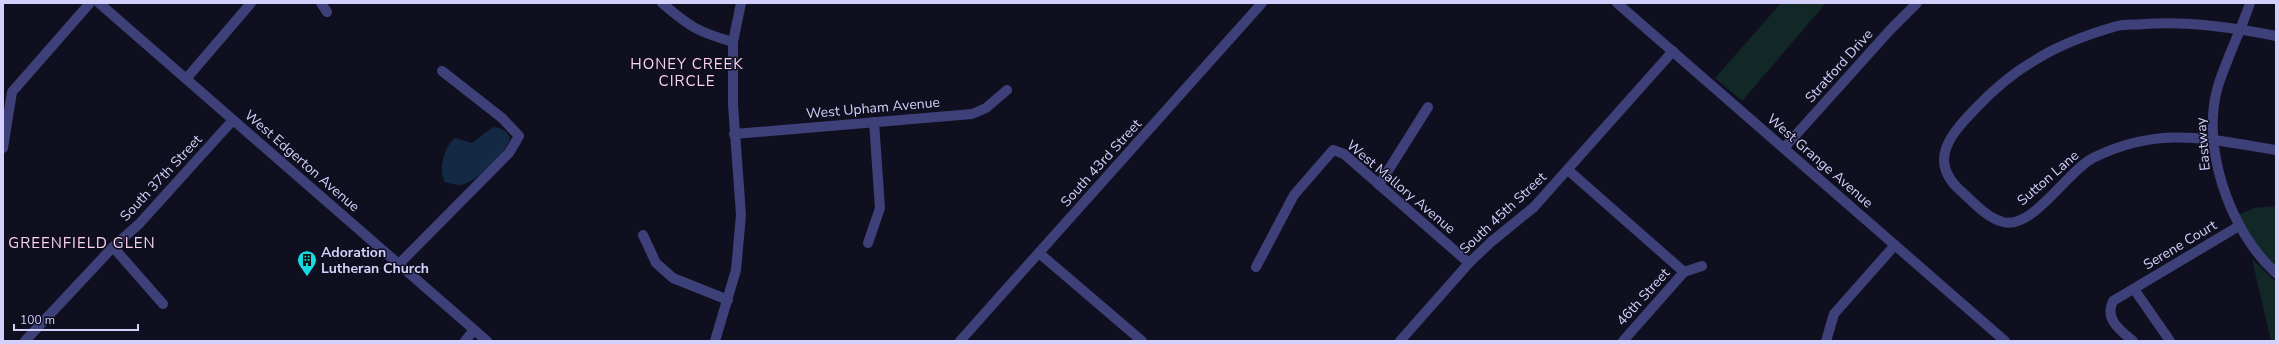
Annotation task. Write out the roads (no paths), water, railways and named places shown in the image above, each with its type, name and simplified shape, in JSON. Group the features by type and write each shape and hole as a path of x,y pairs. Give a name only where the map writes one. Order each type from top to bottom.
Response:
{"street":[{"path":"3,148 12,92 90,3"},
{"name":"West Edgerton Avenue","path":"99,3 487,341"},
{"path":"186,79 252,3"},
{"path":"321,3 327,12"},
{"path":"662,3 688,25 706,35 734,42"},
{"path":"715,341 736,270 741,215 734,134 734,42 741,3"},
{"name":"South 43rd Street","path":"960,341 1262,3"},
{"name":"Stratford Drive","path":"1784,148 1890,30 1917,3"},
{"name":"Eastway","path":"2250,3 2219,84 2214,111 2214,140 2218,169 2239,226 2266,264 2276,273"},
{"name":"West Grange Avenue","path":"1624,5 1673,51 2005,341"},
{"name":"Sutton Lane","path":"2276,36 2241,29 2175,22 2119,26 2075,40 2037,58 1996,88 1953,131 1947,145 1944,162 1947,174 1954,185 1992,218 2006,223 2017,221 2033,214 2076,171 2091,159 2136,141 2163,136 2189,136 2276,150"},
{"name":"South 45th Street","path":"1400,341 1469,262 1490,242 1534,207 1673,51"},
{"path":"399,264 509,153 519,136 502,118 442,71"},
{"name":"West Upham Avenue","path":"734,134 972,114 986,108 1007,90"},
{"path":"1379,185 1428,107"},
{"name":"South 37th Street","path":"25,341 113,247 138,224 233,120"},
{"path":"868,243 880,208 874,122"},
{"name":"West Mallory Avenue","path":"1256,267 1294,194 1333,150 1344,154 1469,262"},
{"path":"1568,170 1684,272 1702,266"},
{"name":"Serene Court","path":"2133,341 2114,325 2109,308 2113,302 2239,226"},
{"path":"643,235 656,263 673,278 728,300"},
{"path":"1826,341 1834,314 1895,245"},
{"path":"113,247 163,304"},
{"path":"1039,253 1142,341"},
{"name":"46th Street","path":"1623,341 1684,272"},
{"path":"2134,289 2170,341"},
{"path":"465,341 474,330"}],"water":[{"path":"493,127 503,130 510,138 508,144 497,159 475,179 467,183 460,185 445,182 442,165 445,153 451,142 455,138 472,143"}],"place":[{"name":"Adoration Lutheran Church","path":"307,277"}],"district":[{"name":"HONEY CREEK CIRCLE","path":"687,72"},
{"name":"GREENFIELD GLEN","path":"82,243"}]}
